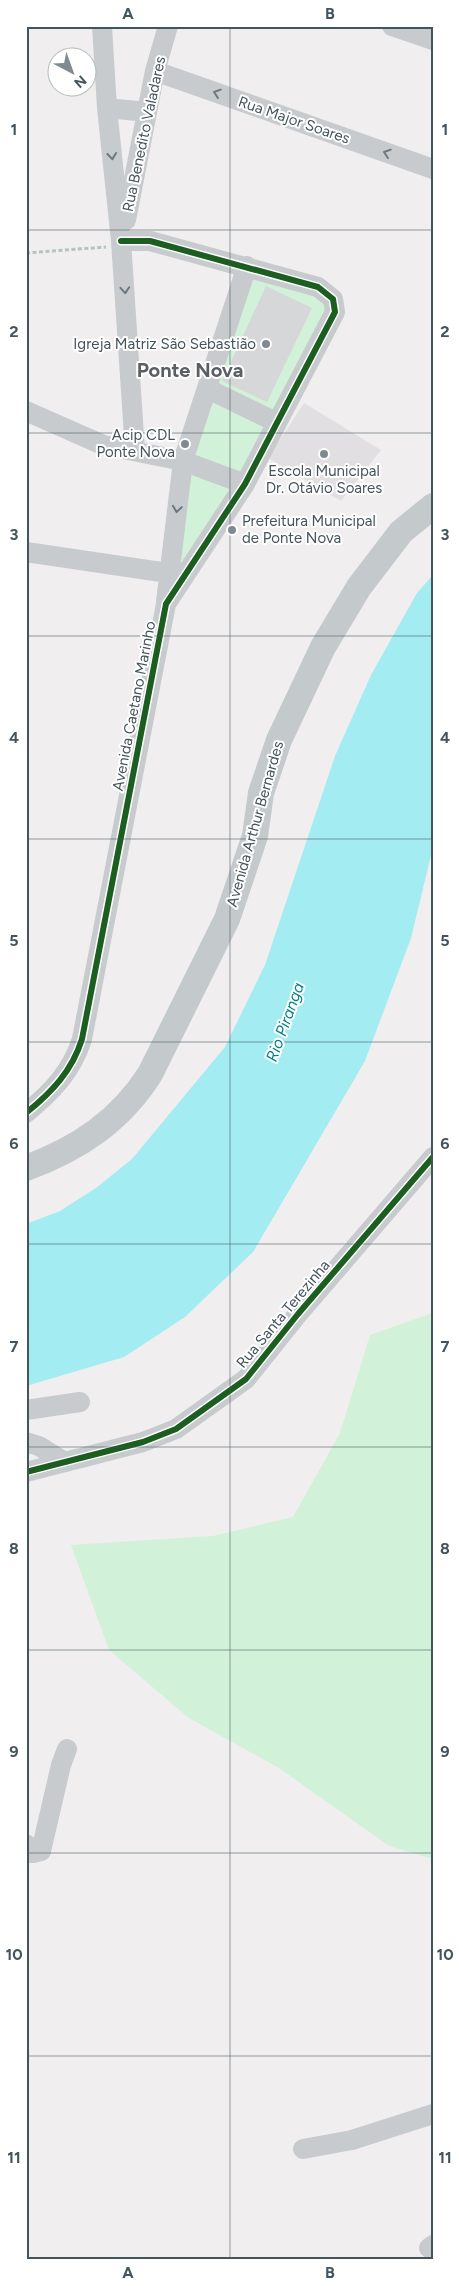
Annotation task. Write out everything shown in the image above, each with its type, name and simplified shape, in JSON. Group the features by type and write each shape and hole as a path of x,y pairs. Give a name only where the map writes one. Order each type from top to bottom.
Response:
{"main road":[{"name":"Avenida Arthur Bernardes","path":"26,1168 58,1156 103,1128 136,1096 150,1074 227,919 255,836 261,793 278,740 323,647 359,587 401,532 433,506"}],"street":[{"path":"102,26 107,108 122,244 135,451"},
{"name":"Rua Benedito Valadares","path":"122,244 155,72 168,26"},
{"path":"392,26 433,40"},
{"name":"Rua Major Soares","path":"155,72 433,169"},
{"path":"107,108 147,112"},
{"path":"122,244 150,241 247,266 183,461 168,573 166,604"},
{"name":"Avenida Caetano Marinho","path":"26,1113 63,1078 78,1053 82,1039 166,604 245,484 335,312 335,304 323,290 247,266"},
{"path":"208,389 276,422"},
{"path":"26,411 103,445 183,461 245,484"},
{"path":"26,552 168,573"},
{"name":"Rua Santa Terezinha","path":"26,1472 143,1442 176,1429 246,1379 298,1314 433,1157"},
{"path":"26,1410 80,1402"},
{"path":"26,1442 39,1446 63,1461"},
{"path":"26,1844 33,1854 42,1851 58,1775 68,1749"},
{"path":"303,2149 352,2140 433,2114"}],"path":[{"path":"26,253 122,244"}],"shaded area":[{"name":"Escola Municipal Dr. Otávio Soares","path":"304,403 381,450 341,501 268,458"}],"green space":[{"path":"247,266 327,293 333,316 166,604 175,518"},
{"path":"433,1313 433,1859 389,1846 279,1768 189,1718 109,1650 71,1545 213,1536 293,1517 340,1433 370,1335"}],"water":[{"name":"Rio Piranga","path":"433,575 433,847 411,938 365,1061 253,1252 185,1317 124,1357 26,1386 26,1224 60,1211 96,1188 132,1159 225,1047 265,965 335,756 371,675 417,593"}],"building":[{"name":"Igreja Matriz São Sebastião","path":"266,286 312,308 267,402 222,381"}],"cycle path":[{"path":"26,1113 53,1089 67,1071 82,1039 166,604 245,484 335,312 333,299 318,287 150,241 121,241"},
{"path":"26,1472 143,1442 176,1429 246,1379 298,1314 433,1157"}],"place":[{"name":"Igreja Matriz São Sebastião","path":"266,344"},
{"name":"Acip CDL Ponte Nova","path":"185,444"},
{"name":"Escola Municipal Dr. Otávio Soares","path":"324,454"},
{"name":"Prefeitura Municipal de Ponte Nova","path":"232,530"}],"district":[{"name":"Ponte Nova","path":"190,370"}]}
